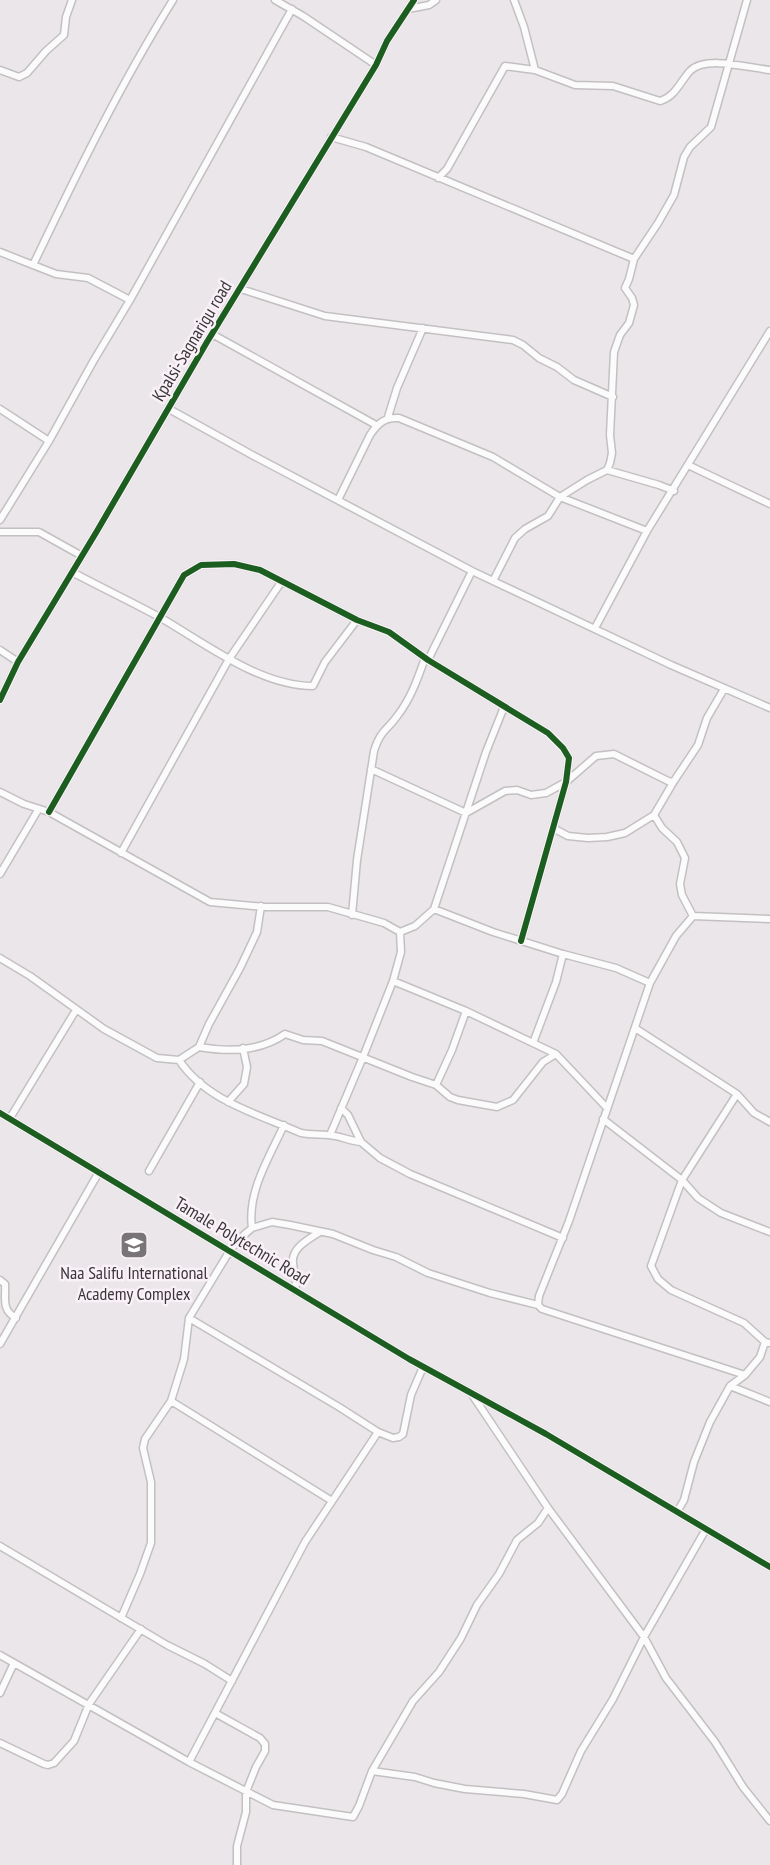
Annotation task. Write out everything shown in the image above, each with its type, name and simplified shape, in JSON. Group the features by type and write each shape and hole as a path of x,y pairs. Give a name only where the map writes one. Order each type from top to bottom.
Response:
{"street":[{"path":"0,70 19,77 27,74 46,51 64,35 66,17 72,0"},
{"path":"34,265 92,145 173,0"},
{"path":"275,0 376,64"},
{"name":"Kpalsi-Sagnarigu road","path":"0,700 18,662 212,334 241,289 414,0"},
{"path":"408,10 429,6 436,0"},
{"path":"514,0 524,27 535,70"},
{"path":"607,470 612,453 610,435 614,352 620,335 629,323 634,305 632,298 625,288 634,259 674,195 687,152 710,127 746,0"},
{"path":"0,520 49,441 130,300 292,9"},
{"path":"438,178 447,169 505,66 535,70 575,85 613,86 660,101 667,99 690,71 702,64 728,64 770,70"},
{"path":"331,137 366,147 634,259"},
{"path":"0,252 56,274 88,278 130,300"},
{"path":"241,289 325,316 513,340 523,345 539,358 557,367 574,380 613,397"},
{"path":"388,418 397,388 423,328"},
{"path":"595,628 647,531 674,491 770,331"},
{"path":"212,334 376,425"},
{"path":"0,409 49,441"},
{"path":"169,409 472,571 724,689 770,708"},
{"path":"338,500 376,425 388,418 399,418 493,457 560,497 647,531"},
{"path":"688,465 770,504"},
{"path":"493,581 515,538 525,528 548,516 560,497 607,470 660,485 674,491"},
{"path":"0,532 39,532 82,556"},
{"path":"49,812 184,575 201,565 234,564 260,570 357,620 389,632 427,659 548,733 563,748 569,758 566,782 521,941"},
{"path":"352,915 357,860 371,769 378,739 384,729 397,717 407,701 472,571"},
{"path":"72,572 160,618 229,659 277,680 297,686 313,686 324,662 357,620"},
{"path":"121,853 229,659 282,581"},
{"path":"0,650 18,662"},
{"path":"554,828 568,836 607,837 625,833 654,816 698,745 707,718 724,689"},
{"path":"0,790 38,810 49,812 210,902 261,906 328,907 384,923 400,932 416,926 434,909 486,752 504,707"},
{"path":"466,813 505,791 516,790 532,795 540,795 566,782 596,756 614,754 670,782 674,781"},
{"path":"371,769 466,813"},
{"path":"0,874 38,810"},
{"path":"654,816 662,828 677,842 685,858 680,884 682,895 692,916"},
{"path":"0,958 30,976 104,1030 157,1058 179,1060 199,1047 257,932 261,906"},
{"path":"434,909 521,941 616,968 650,983"},
{"path":"692,916 770,919"},
{"path":"538,1305 539,1296 563,1238 650,983 676,936 692,916"},
{"path":"330,1135 393,981 401,952 400,932"},
{"path":"533,1043 556,982 563,954"},
{"path":"393,981 466,1011 556,1054 607,1108"},
{"path":"10,1118 76,1010"},
{"path":"436,1085 452,1050 466,1011"},
{"path":"635,1028 737,1094 754,1113 770,1122"},
{"path":"199,1047 220,1051 259,1046 275,1041 285,1034 303,1040 322,1041 436,1085 458,1100 497,1107 513,1100 543,1062 556,1054"},
{"path":"228,1102 244,1084 247,1067 243,1048"},
{"path":"179,1060 185,1070 216,1096 228,1102 310,1135 330,1135 361,1142"},
{"path":"149,1171 200,1082"},
{"path":"677,1512 684,1500 694,1462 710,1422 730,1386 760,1357 767,1343 744,1323 671,1290 658,1279 651,1266 682,1180 737,1094"},
{"path":"341,1108 348,1115 361,1142 380,1158 410,1174 563,1238"},
{"name":"Tamale Polytechnic Road","path":"0,1113 422,1367 546,1434 770,1567"},
{"path":"603,1119 682,1180 698,1198 722,1213 770,1232"},
{"path":"252,1228 250,1215 254,1194 284,1125"},
{"path":"0,1344 99,1172"},
{"path":"122,1618 151,1543 151,1482 143,1448 145,1439 171,1401 184,1359 189,1318 229,1252 238,1240 252,1228 272,1222 290,1224 333,1234 396,1257 428,1273 490,1293 538,1305 542,1309 744,1374"},
{"path":"295,1291 297,1279 293,1258 295,1252 306,1241 320,1232"},
{"path":"0,1280 6,1284 6,1310 16,1318"},
{"path":"189,1318 378,1432 393,1438 403,1434 411,1395 422,1367"},
{"path":"730,1386 770,1402"},
{"path":"471,1392 548,1508 644,1637 666,1678 715,1742 742,1788 770,1821"},
{"path":"171,1401 332,1501"},
{"path":"189,1762 305,1542 378,1432"},
{"path":"0,1654 189,1762 273,1805 353,1817 372,1771 413,1701 439,1672 461,1638 477,1605 499,1574 517,1540 538,1523 548,1508"},
{"path":"372,1771 415,1777 465,1789 524,1794 557,1800 562,1794 581,1751 613,1699 624,1673 706,1529"},
{"path":"0,1546 167,1645 232,1681"},
{"path":"0,1742 44,1764 54,1763 74,1740 88,1704 141,1629"},
{"path":"0,1693 14,1663"},
{"path":"215,1713 260,1738 265,1744 265,1751 246,1792 246,1812 237,1846 237,1865"}],"cycle path":[{"path":"0,700 18,662 207,342 376,65 387,41 414,0"},
{"path":"49,812 184,575 201,565 234,564 260,570 357,620 389,632 428,660 548,733 563,748 569,758 566,782 521,941"},
{"path":"0,1113 409,1359 546,1434 770,1567"}],"place":[{"name":"Naa Salifu International Academy Complex","path":"134,1245"}]}
